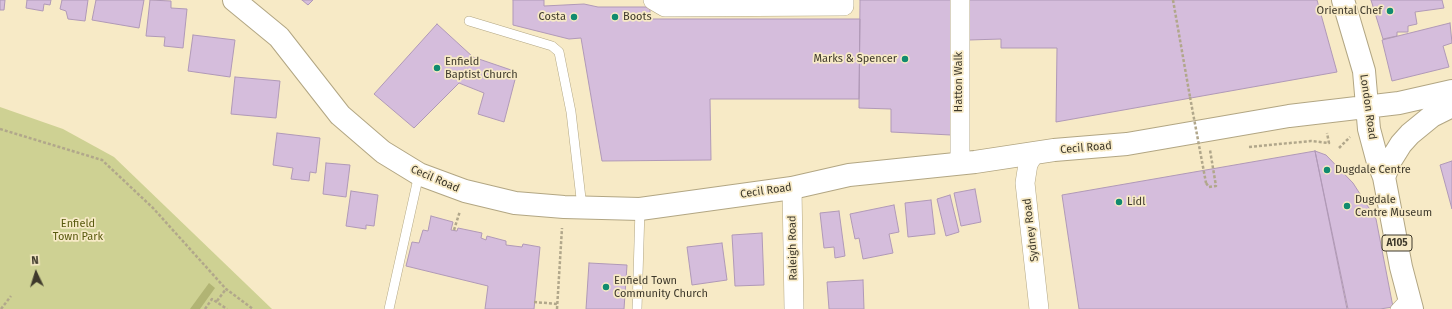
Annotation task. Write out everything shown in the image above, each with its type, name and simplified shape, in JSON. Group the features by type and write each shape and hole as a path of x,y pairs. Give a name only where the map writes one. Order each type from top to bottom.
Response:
{"main road":[{"name":"Cecil Road","path":"234,0 279,37 340,115 383,152 419,174 465,192 515,203 573,207 640,209 792,188 849,176 960,164 1054,150 1127,144 1289,116 1399,103 1452,91"},
{"name":"London Road","path":"1343,0 1364,71 1373,145 1384,177 1401,266 1405,304"},
{"path":"1384,177 1391,160 1401,144 1410,134 1432,116 1452,106"}],"street":[{"path":"653,0 665,7 844,6 844,0"},
{"name":"Hatton Walk","path":"960,0 960,164"},
{"name":"Sydney Road","path":"1034,154 1028,164 1025,183 1039,309"},
{"name":"Raleigh Road","path":"792,188 794,309"}],"lane":[{"path":"469,21 552,46 559,52 571,112 573,207"},
{"path":"389,309 419,174"},
{"path":"637,309 640,209"}],"path":[{"path":"1173,0 1206,183 1209,187 1216,186 1210,150"},
{"path":"0,129 102,160 153,208 226,289 253,309"},
{"path":"1339,148 1356,131"},
{"path":"558,309 573,207"},
{"path":"216,302 226,289"},
{"path":"1,309 11,296"},
{"path":"205,309 212,299 227,309"},
{"path":"534,302 558,304"}],"green space":[{"name":"Enfield Town Park","path":"0,107 63,129 114,157 272,309 0,309"},
{"path":"209,283 215,288 200,309 190,309"}],"building":[{"path":"0,0 5,0 4,10 0,10"},
{"path":"27,0 51,0 50,5 44,4 43,11 26,8"},
{"path":"62,0 88,0 85,21 68,19 66,11 60,9"},
{"path":"96,0 144,0 139,28 92,20"},
{"path":"150,0 171,1 171,8 187,9 183,48 164,46 165,37 146,36"},
{"path":"302,0 313,0 308,5"},
{"path":"513,0 544,0 544,6 584,4 598,7 650,7 650,19 860,19 859,99 710,99 711,160 602,161 581,38 569,39 513,25"},
{"name":"Marks & Spencer","path":"860,0 952,0 951,135 891,132 891,109 859,108"},
{"path":"969,0 1317,0 1337,72 1056,122 1057,48 1001,48 1001,39 969,40"},
{"path":"1371,0 1442,0 1444,8 1415,12 1417,24 1408,26 1408,32 1397,32 1397,36 1383,39"},
{"path":"1450,23 1452,43 1443,46 1449,67 1392,81 1382,40"},
{"path":"437,24 473,57 517,72 504,122 478,114 484,93 459,83 414,128 374,94"},
{"path":"193,35 235,40 230,77 188,71"},
{"path":"235,77 280,81 276,118 231,114"},
{"path":"277,133 320,138 316,173 310,172 309,181 291,179 293,168 273,165"},
{"path":"1315,151 1347,309 1079,309 1062,195"},
{"path":"1315,151 1326,155 1353,183 1376,219 1393,307 1380,309 1348,309"},
{"path":"1452,161 1452,209 1440,165"},
{"path":"326,163 350,165 346,197 323,194"},
{"path":"975,189 981,222 961,226 954,193"},
{"path":"351,191 378,195 374,226 366,225 366,229 346,226"},
{"path":"950,195 959,232 946,236 937,199"},
{"path":"931,200 935,234 908,237 905,203"},
{"path":"894,205 899,232 889,234 893,253 863,259 859,238 855,239 850,214"},
{"path":"839,211 845,256 835,258 834,247 824,248 820,213"},
{"path":"431,216 453,222 451,230 457,231 458,228 482,233 481,238 486,240 487,236 506,241 506,245 522,247 523,244 540,247 534,309 485,309 488,286 406,266 412,242 419,243 423,230 428,231"},
{"path":"762,233 764,285 735,286 732,235"},
{"path":"722,243 727,280 692,285 687,247"},
{"name":"Enfield Town Community Church","path":"589,263 627,265 624,309 586,309"},
{"path":"863,280 864,309 829,309 827,282"}],"place":[{"name":"Oriental Chef","path":"1390,11"},
{"name":"Costa","path":"574,17"},
{"name":"Boots","path":"615,17"},
{"name":"Marks & Spencer","path":"905,59"},
{"name":"Enfield Baptist Church","path":"437,68"},
{"name":"Dugdale Centre","path":"1327,170"},
{"name":"Lidl","path":"1119,202"},
{"name":"Dugdale Centre Museum","path":"1347,206"},
{"name":"Enfield Town Community Church","path":"606,287"}]}
